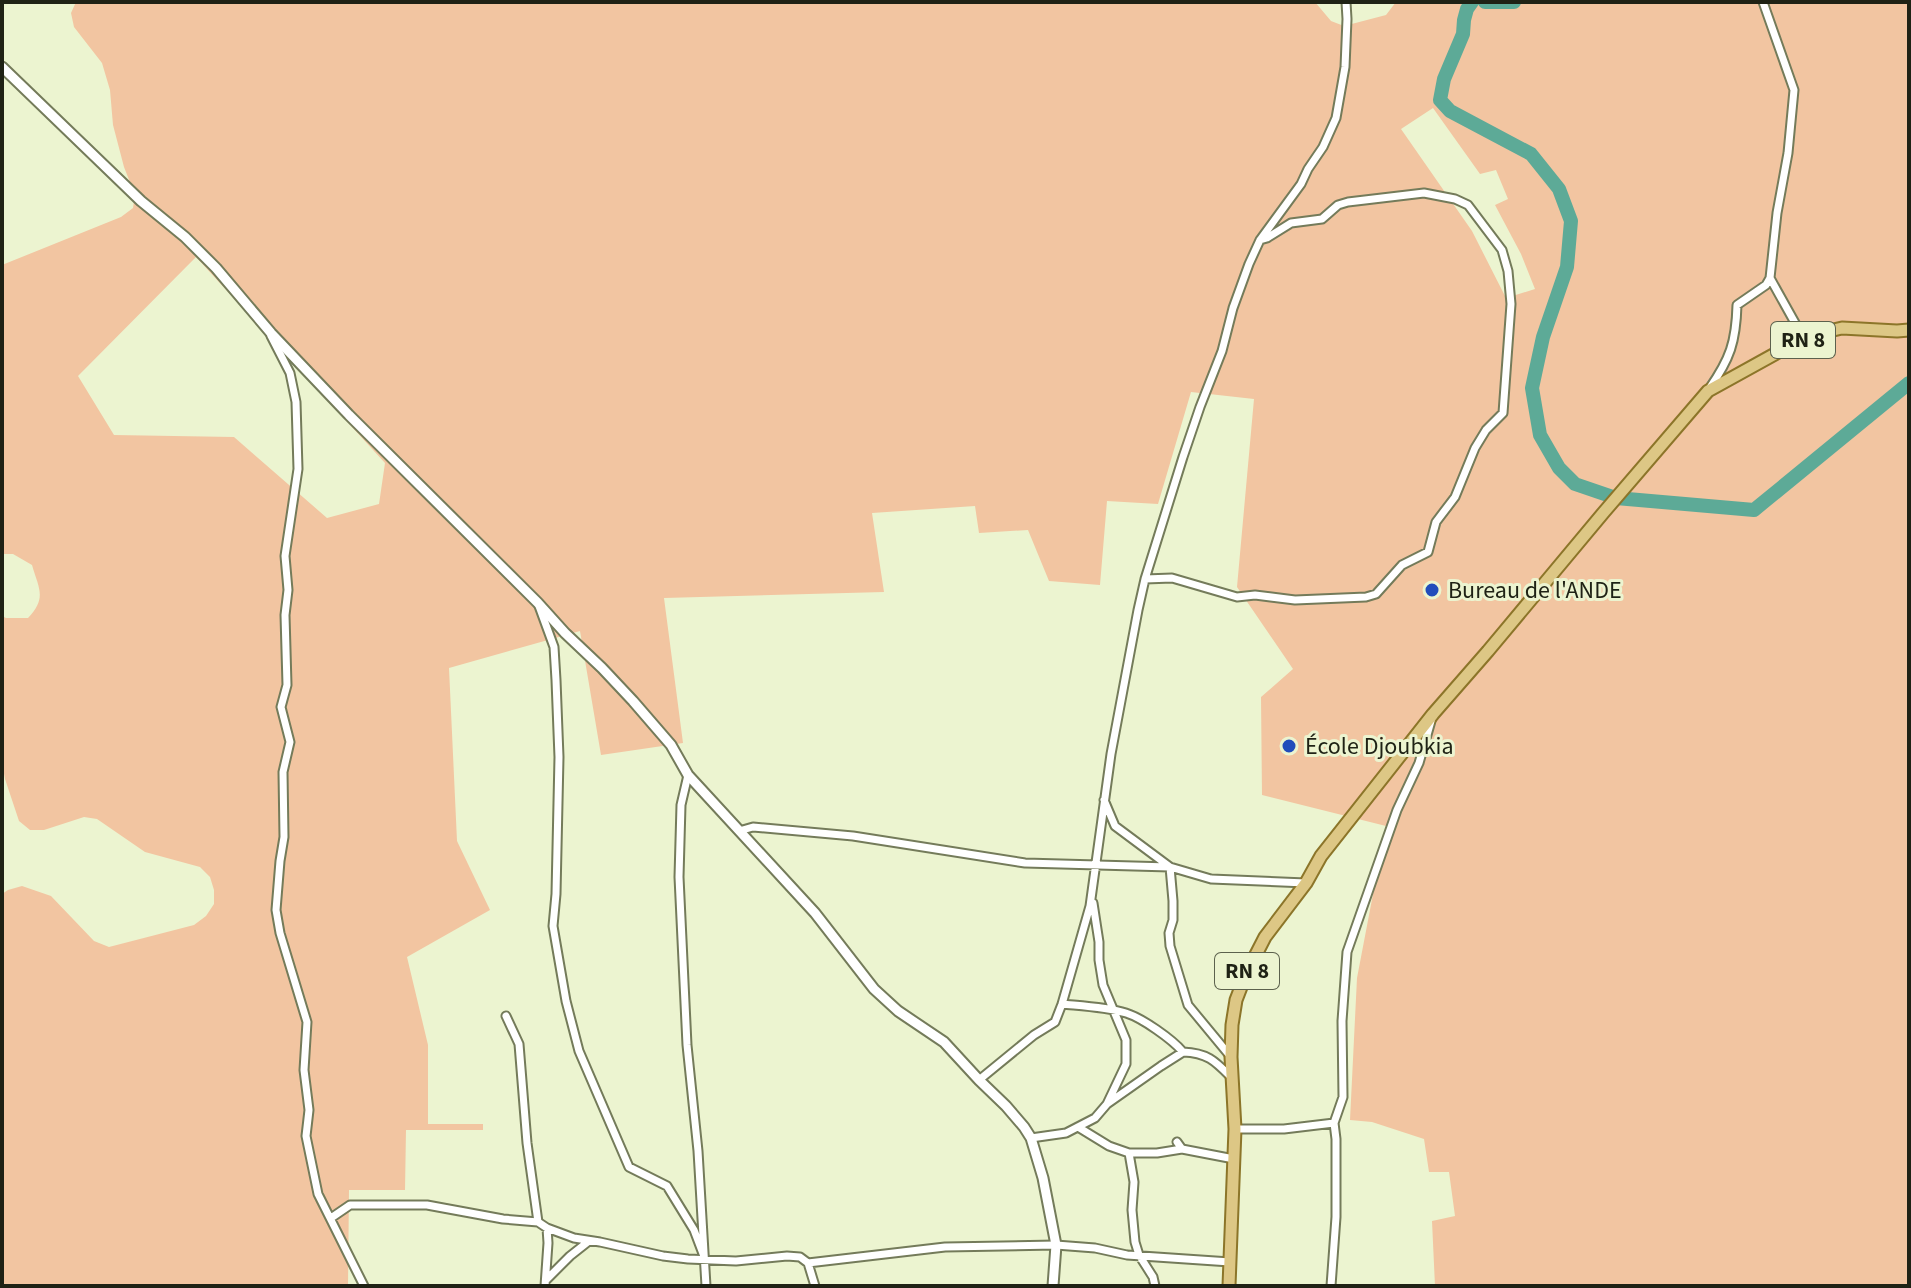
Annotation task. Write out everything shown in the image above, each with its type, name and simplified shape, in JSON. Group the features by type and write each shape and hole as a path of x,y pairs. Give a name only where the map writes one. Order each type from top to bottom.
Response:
{"main road":[{"name":"RN 8","path":"1229,1286 1235,1129 1231,1057 1236,1000 1265,937 1306,883 1321,856 1433,714 1708,391 1816,334 1842,328 1909,330"}],"street":[{"path":"979,1080 1034,1035 1055,1022 1062,1004 1090,906 1113,740 1145,579 1249,264 1260,240 1301,184 1336,118 1345,67 1346,2"},
{"path":"1708,391 1733,347 1737,305 1766,285 1770,278 1788,153 1794,90 1763,2"},
{"path":"2,67 141,201 185,237 216,268 271,333 349,415 633,701 671,745 688,775 815,913 874,989 898,1011 944,1042 1006,1106 1031,1138 1043,1178 1056,1245 1053,1286"},
{"path":"1145,579 1172,578 1237,597 1255,595 1295,600 1376,594 1402,565 1428,552 1436,522 1455,497 1475,448 1486,430 1503,413 1511,304 1508,271 1502,250 1468,205 1424,193 1348,202 1338,205 1322,219 1291,223 1260,240"},
{"path":"1770,278 1804,339"},
{"path":"271,333 290,373 296,402 298,469 285,556 288,590 285,615 287,685 281,707 290,742 283,772 284,837 276,910 307,1022 304,1070 309,1110 306,1136 318,1194 364,1286"},
{"path":"538,603 554,647 559,757 553,926 566,1001 579,1051 629,1167 667,1186 694,1230 705,1259"},
{"path":"1331,1286 1336,1195 1334,1123 1343,1097 1342,1021 1347,952 1397,810 1419,763 1433,714"},
{"path":"688,775 681,805 679,877 686,1031 698,1151 706,1286"},
{"path":"1104,800 1115,826 1170,867 1173,901 1170,946 1188,1005 1231,1057"},
{"path":"739,831 753,827 839,834 1025,863 1170,867 1211,879 1306,883"},
{"path":"1092,893 1103,985 1126,1040 1126,1064 1107,1104"},
{"path":"1062,1004 1128,1013 1173,1041 1183,1052"},
{"path":"506,1016 519,1044 527,1143 538,1222"},
{"path":"1031,1138 1066,1133 1095,1118 1107,1104 1183,1052 1200,1053 1215,1060 1232,1078"},
{"path":"1235,1129 1284,1129 1334,1123"},
{"path":"1078,1127 1109,1146 1129,1153 1157,1153 1180,1145 1234,1159"},
{"path":"1129,1153 1134,1182 1132,1210 1135,1242 1155,1286"},
{"path":"331,1218 350,1205 427,1205 538,1222 574,1238 663,1256 736,1261 800,1257 808,1263 815,1286"},
{"path":"546,1283 547,1228"},
{"path":"546,1283 570,1256 590,1241"},
{"path":"808,1263 945,1247 1056,1245 1230,1262"}],"shaded area":[{"path":"76,2 1315,2 1331,21 1344,26 1386,15 1396,2 1909,2 1909,1286 1435,1286 1432,1221 1455,1216 1449,1172 1429,1172 1424,1139 1372,1122 1350,1120 1357,978 1386,826 1262,795 1261,697 1293,669 1237,587 1254,399 1191,392 1158,504 1107,501 1100,585 1049,581 1028,530 979,533 975,506 872,513 884,592 664,598 683,743 601,755 580,631 449,668 457,841 490,910 407,957 428,1045 428,1124 483,1124 483,1130 406,1130 405,1190 349,1190 348,1286 2,1286 2,894 22,886 51,896 94,941 109,947 194,925 206,916 214,904 210,877 200,867 145,852 97,819 84,817 44,830 30,830 19,821 2,763 2,616 28,618 38,605 40,593 32,565 13,554 2,554 2,265 121,217 133,208 135,195 113,125 110,90 102,63 74,27 71,13","holes":["1433,108 1480,174 1496,170 1508,199 1495,205 1521,254 1535,289 1506,298 1472,231 1401,129","196,257 385,463 379,504 327,518 234,437 114,435 78,376"]}],"waterway":[{"path":"1472,2 1467,9 1463,34 1444,79 1440,100 1450,111 1531,154 1559,189 1571,221 1567,267 1543,337 1532,388 1540,435 1559,468 1575,484 1616,498 1754,510 1909,383"},
{"path":"1485,2 1514,2"}],"place":[{"name":"Bureau de l'ANDE","path":"1432,590"},
{"name":"École Djoubkia","path":"1289,746"}]}
